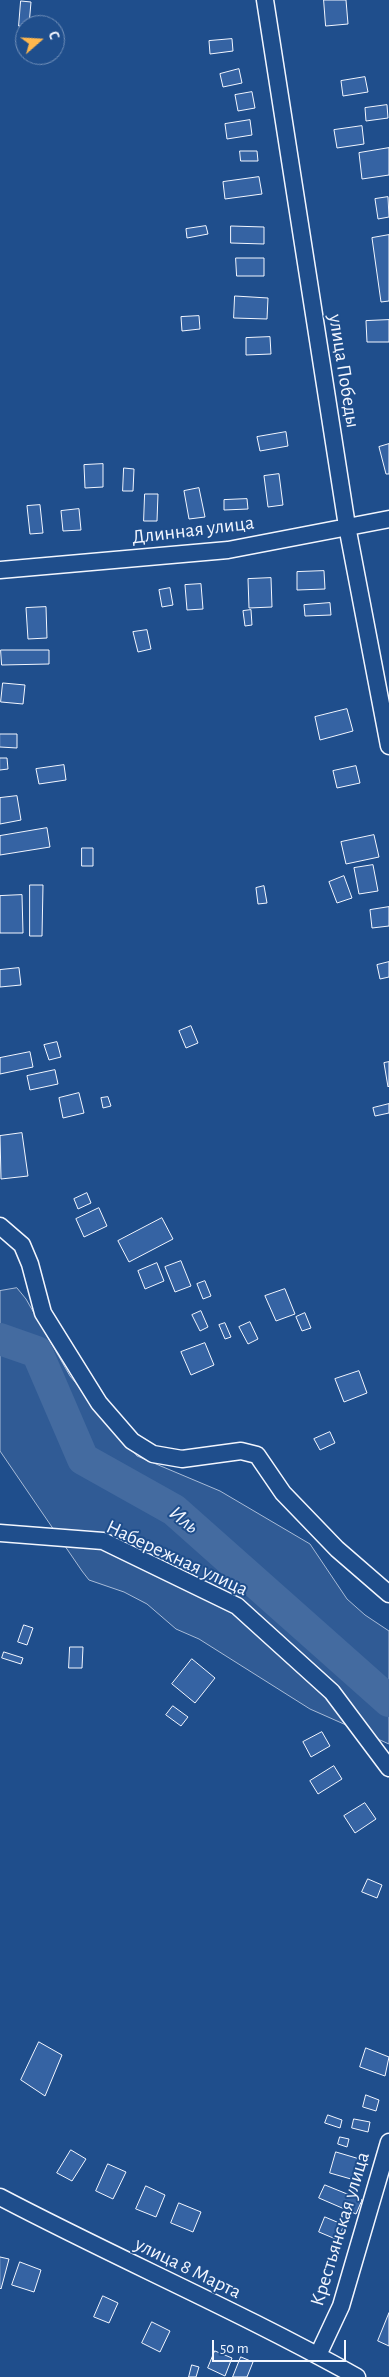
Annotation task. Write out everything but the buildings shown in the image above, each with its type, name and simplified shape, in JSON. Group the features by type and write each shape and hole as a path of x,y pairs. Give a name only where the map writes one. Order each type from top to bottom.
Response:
{"street":[{"name":"улица Победы","path":"265,0 347,526 389,746"},
{"name":"Длинная улица","path":"0,570 228,550 389,519"},
{"path":"0,1226 22,1245 30,1264 43,1313 99,1403 132,1441 153,1454 182,1459 241,1451 257,1455 284,1493 337,1549 389,1594"},
{"name":"Набережная улица","path":"0,1533 103,1542 238,1606 332,1692 389,1768"},
{"name":"Крестьянская улица","path":"318,2355 341,2306 389,2142"},
{"name":"улица 8 Марта","path":"0,2197 79,2238 318,2355 357,2377"}],"shaded area":[{"path":"17,1288 26,1299 70,1376 137,1456 220,1491 310,1544 347,1599 365,1615 389,1631 389,1744 310,1709 199,1639 176,1629 147,1604 124,1592 89,1580 0,1451 0,1291"}],"waterway":[{"name":"Иль","path":"0,1339 37,1352 83,1459 174,1510 389,1701"}]}
